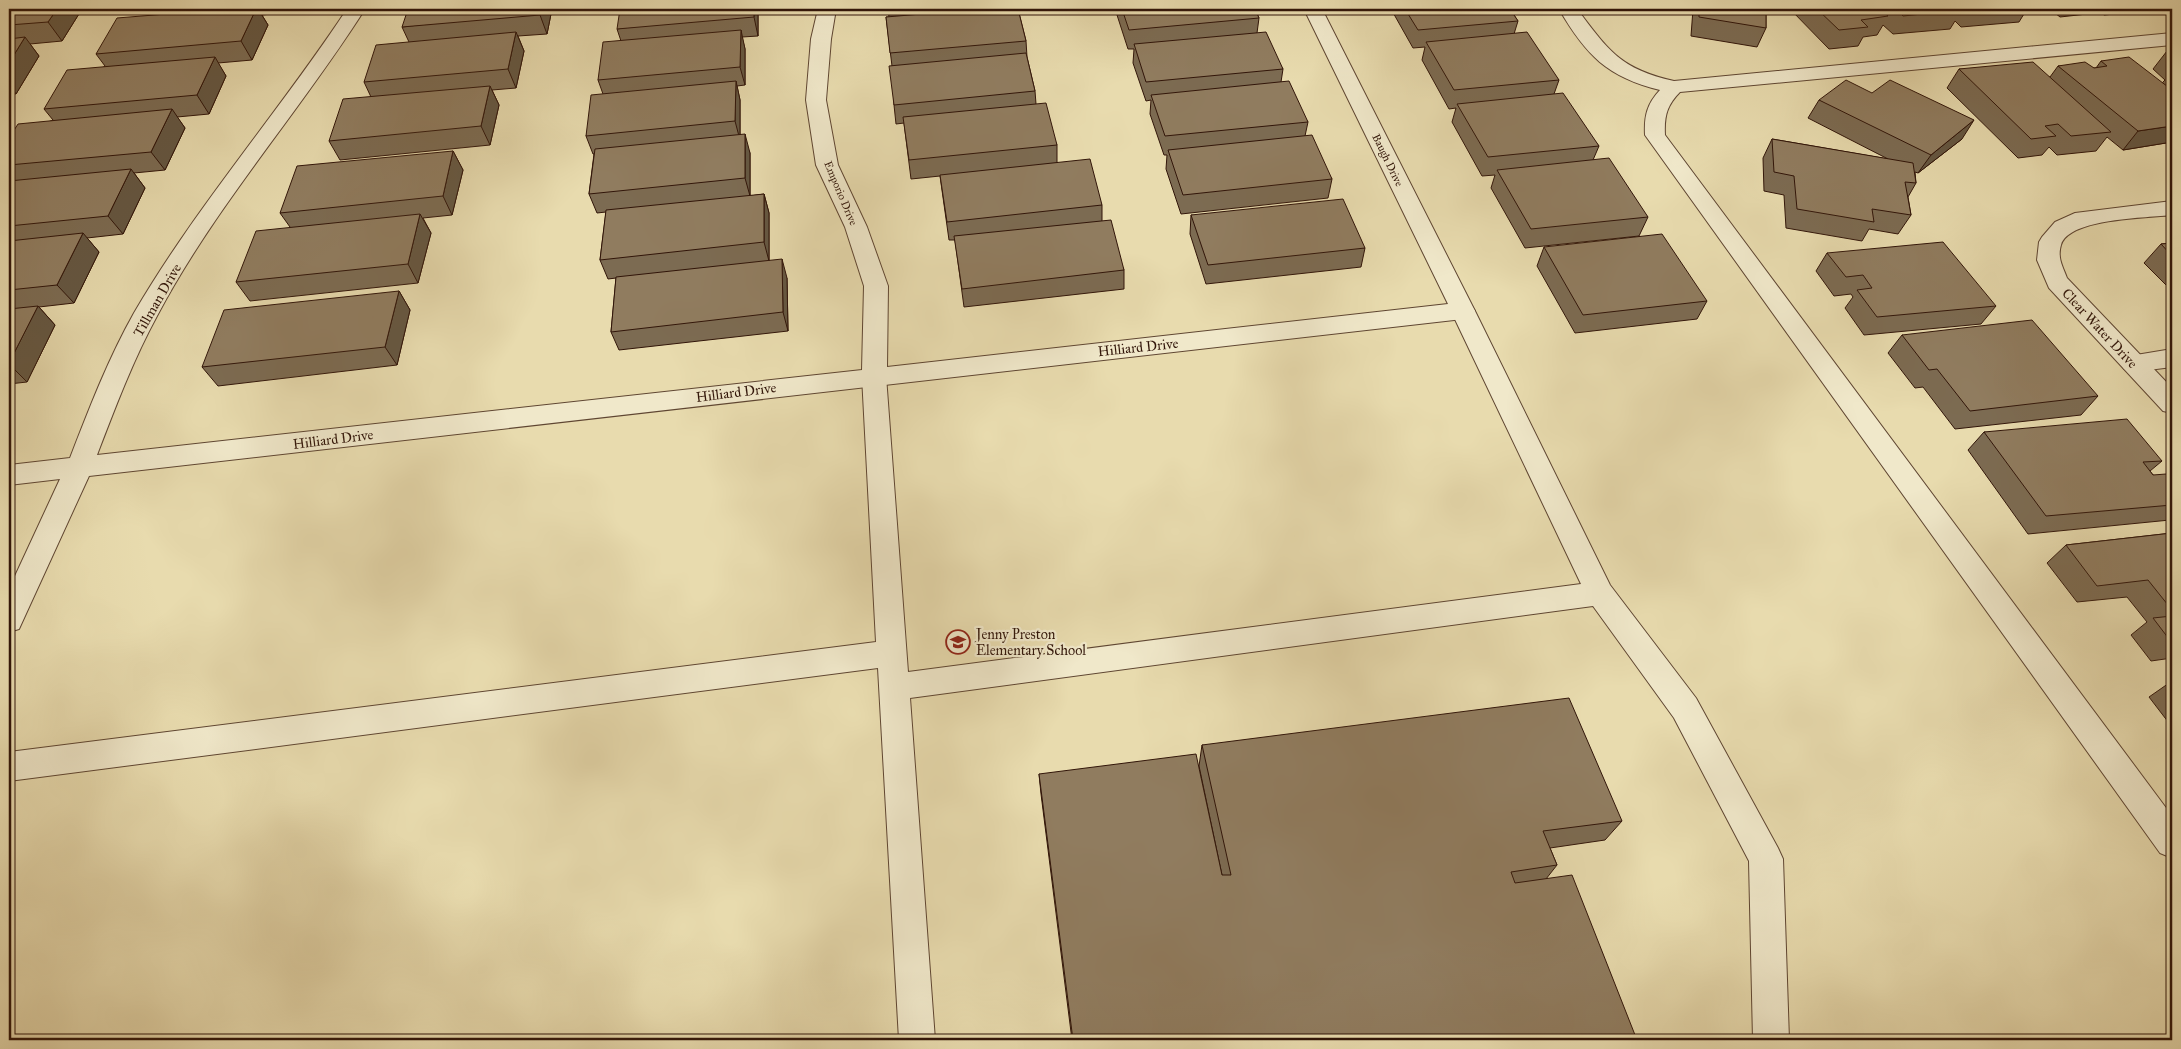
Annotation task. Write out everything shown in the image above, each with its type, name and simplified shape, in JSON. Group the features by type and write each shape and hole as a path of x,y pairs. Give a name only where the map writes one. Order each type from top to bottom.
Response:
{"street":[{"name":"Tillman Drive","path":"9,620 79,468 110,388 145,315 192,240 282,113 329,51 356,9"},
{"name":"Emporio Drive","path":"827,9 820,39 816,100 827,165 856,227 876,286 874,376 917,1040"},
{"name":"Baugh Drive","path":"1313,9 1600,593 1685,708 1766,860 1771,1040"},
{"path":"1568,9 1608,61 1626,73 1649,82 1674,87 2172,39"},
{"path":"1674,87 1660,100 1654,117 1655,135 2172,842"},
{"name":"Clear Water Drive","path":"2172,208 2084,218 2063,227 2050,242 2048,260 2057,282 2172,404"},
{"name":"Hilliard Drive","path":"9,475 1463,311"},
{"path":"2133,363 2172,358"},
{"path":"894,687 1600,593"},
{"path":"9,767 891,652"}],"building":[{"path":"9,9 57,9 48,22 9,25"},
{"path":"228,9 256,9 241,41 96,54 117,18"},
{"path":"408,9 541,9 540,15 402,27"},
{"path":"620,9 754,9 754,17 617,29"},
{"path":"981,9 1018,9 1026,41 890,53 886,17"},
{"path":"1122,9 1255,9 1259,18 1129,30"},
{"path":"1405,9 1510,9 1518,21 1418,30"},
{"path":"1699,9 1766,9 1766,28 1699,17"},
{"path":"1817,9 1880,9 1888,16 1861,20 1868,27 1839,30"},
{"path":"1896,9 1960,9 1961,10 1903,16"},
{"path":"741,30 740,67 598,80 603,42"},
{"path":"516,32 508,69 364,82 376,45"},
{"path":"1266,32 1283,69 1146,82 1134,44"},
{"path":"1527,32 1559,80 1454,90 1426,42"},
{"path":"25,37 9,63 9,39"},
{"path":"1026,53 1035,91 894,105 889,66"},
{"path":"215,57 197,95 44,109 67,70"},
{"path":"2129,57 2172,90 2172,126 2138,131 2058,66 2085,62 2094,68 2107,66 2101,61"},
{"path":"2033,62 2111,132 2071,136 2058,124 2045,126 2056,136 2031,139 1959,69"},
{"path":"1846,80 1872,93 1890,80 1974,120 1931,155 1819,100"},
{"path":"736,81 735,121 586,136 591,95"},
{"path":"1289,81 1308,122 1165,136 1151,95"},
{"path":"490,86 481,126 329,141 343,99"},
{"path":"1563,93 1599,146 1488,157 1457,104"},
{"path":"1046,103 1057,145 909,160 903,117"},
{"path":"172,109 151,152 9,165 9,138 18,124"},
{"path":"745,134 745,178 589,194 595,149"},
{"path":"1312,135 1332,179 1183,195 1168,150"},
{"path":"1772,139 1913,163 1916,183 1905,182 1911,215 1872,209 1874,222 1797,209 1794,176 1774,172"},
{"path":"453,151 443,196 280,213 297,166"},
{"path":"1609,158 1648,217 1531,229 1497,170"},
{"path":"1090,159 1102,205 947,222 940,175"},
{"path":"131,169 108,216 9,226 9,181"},
{"path":"764,194 764,242 600,260 606,210"},
{"path":"1343,199 1365,248 1208,265 1191,215"},
{"path":"420,214 408,264 236,282 256,231"},
{"path":"1111,220 1124,270 962,289 954,236"},
{"path":"83,233 57,285 9,290 9,241"},
{"path":"1662,234 1707,301 1583,315 1544,247"},
{"path":"1943,242 1996,306 1877,317 1857,290 1872,288 1863,275 1846,277 1827,253"},
{"path":"2172,243 2172,256 2161,244"},
{"path":"782,259 783,312 611,332 616,277"},
{"path":"399,291 385,347 202,367 224,310"},
{"path":"38,306 9,363 9,309"},
{"path":"2032,320 2098,396 1970,411 1937,369 1929,370 1902,335"},
{"path":"2127,419 2162,461 2143,462 2153,475 2166,474 2172,481 2172,505 2046,516 1984,432"},
{"path":"2172,533 2172,610 2148,580 2097,586 2066,545"},
{"path":"2172,616 2172,643 2153,618"},
{"path":"1569,698 1622,821 1543,831 1557,865 1511,872 1515,883 1572,875 1637,1040 1073,1040 1039,774 1196,754 1222,875 1231,875 1202,745"}],"place":[{"name":"Jenny Preston Elementary School","path":"958,642"}]}
